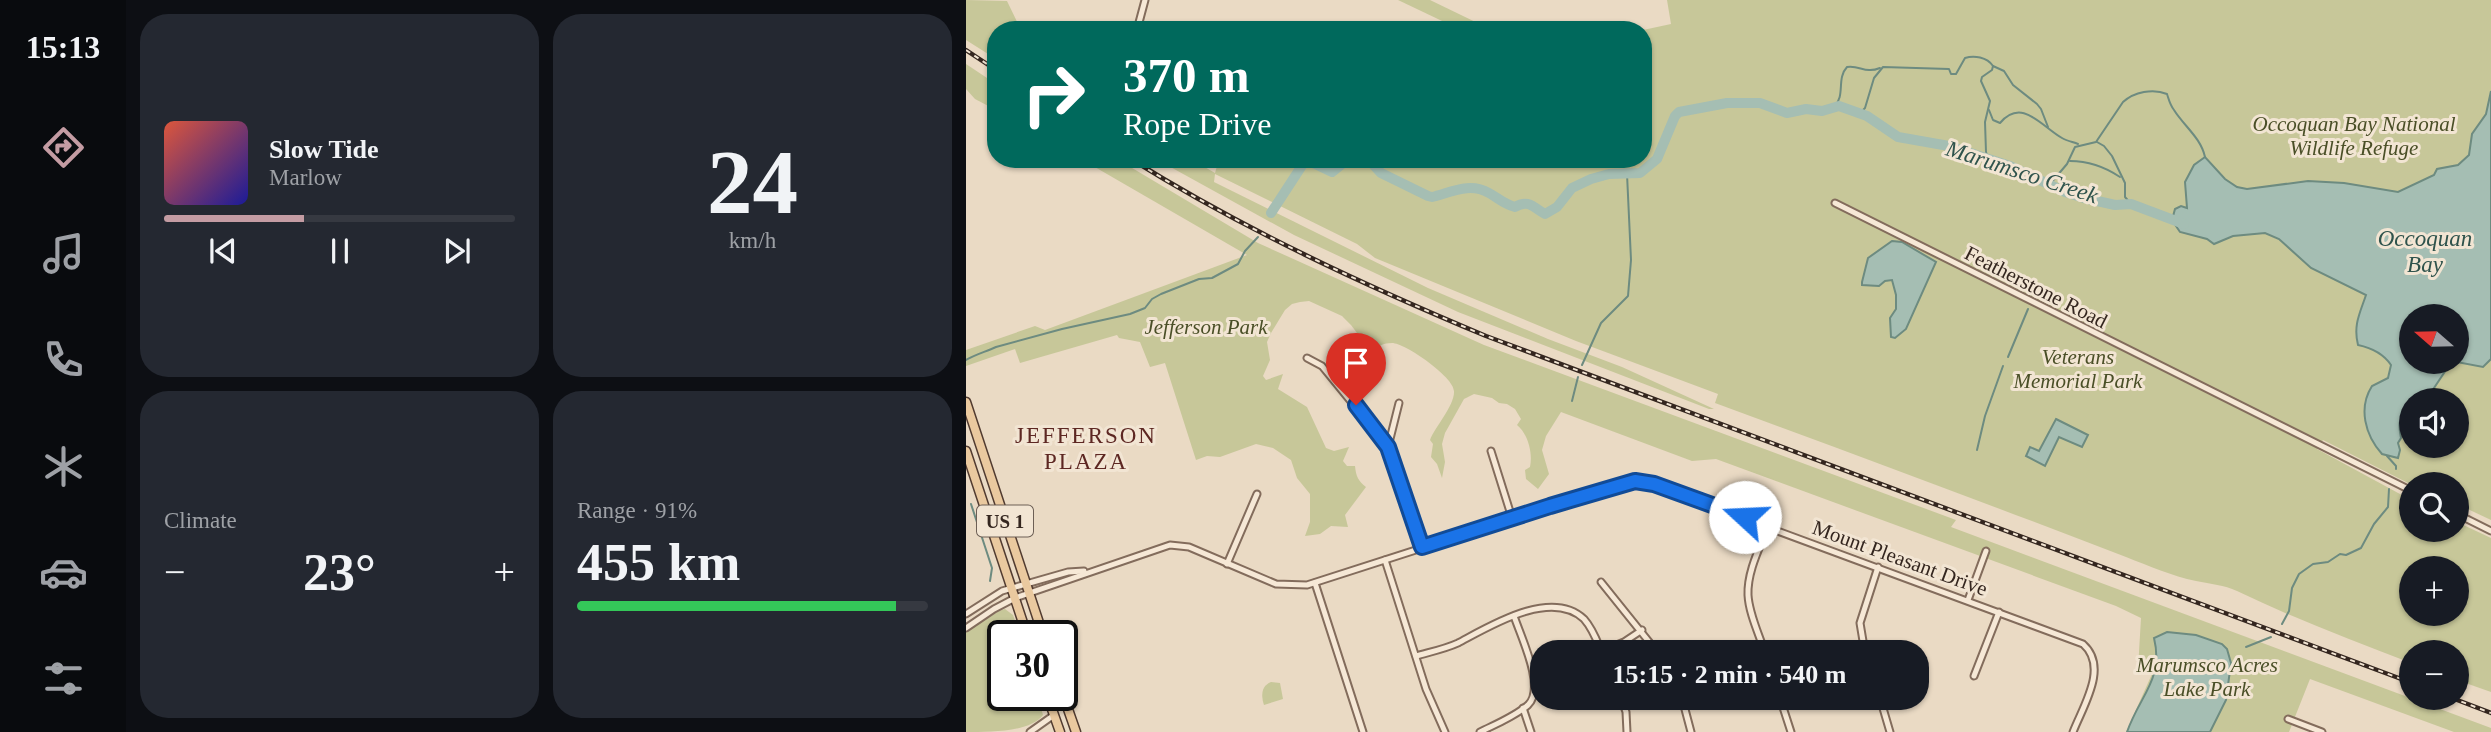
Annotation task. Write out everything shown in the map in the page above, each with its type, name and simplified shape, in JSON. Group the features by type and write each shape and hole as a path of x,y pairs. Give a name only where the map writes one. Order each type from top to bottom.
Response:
{"main road":[{"name":"US 1","path":"966,402 1038,620"},
{"name":"US 1","path":"966,451 1022,620"},
{"path":"1053,711 1060,732"},
{"path":"1069,711 1076,732"}],"street":[{"path":"1139,21 1145,0"},
{"name":"Featherstone Road","path":"1835,203 2399,485"},
{"path":"1307,358 1322,366 1388,447 1422,547"},
{"path":"1388,447 1399,403"},
{"path":"1491,451 1512,518"},
{"name":"Mount Pleasant Drive","path":"966,628 1027,589 1068,572 1090,571 1170,545 1189,547 1276,584 1296,586 1315,583 1512,518 1635,481 1654,484 2080,643 2093,657 2095,673 2073,732"},
{"path":"1227,564 1257,494"},
{"path":"2469,520 2491,531"},
{"path":"1761,640 1748,594 1751,574 1768,526"},
{"path":"1968,600 1986,551"},
{"path":"1385,560 1432,703 1446,732"},
{"path":"1863,640 1860,624 1878,567"},
{"path":"1601,582 1649,640"},
{"path":"1315,583 1363,732"},
{"name":"Mount Pleasant Drive","path":"966,614 994,595 1012,588 1027,589"},
{"path":"1416,656 1448,647 1483,628 1545,607 1569,610 1589,626 1596,640"},
{"path":"1974,676 1999,612"},
{"path":"1480,732 1532,700 1536,684 1514,616"},
{"path":"1627,640 1642,630"},
{"path":"1523,708 1531,732"},
{"path":"1625,710 1627,732"},
{"path":"1685,710 1691,732"},
{"path":"1784,710 1791,732"},
{"path":"1884,710 1891,732"},
{"path":"1030,732 1054,715"},
{"path":"2288,719 2322,732"}],"green space":[{"path":"966,0 1007,1 1017,21 987,21 987,53 966,40"},
{"path":"1398,0 1430,0 1473,21 1442,21"},
{"name":"Veterans Memorial Park","path":"1667,0 2491,0 2491,520 2469,510 2469,472 2399,472 2399,478 2323,440 2317,449 2399,493 2399,542 2469,542 2469,528 2491,538 2491,692 2469,684 2469,640 2399,640 2399,658 2301,620 2232,589 2161,570 1715,403 1718,394 1576,341 1375,258 1357,244 1215,174 1214,182 1428,288 1622,367 1714,409 1709,409 1458,312 1294,235 1172,168 1206,168 1215,173 1216,168 1652,168 1652,28 1671,24"},
{"path":"966,64 987,78 987,105 975,99 966,89"},
{"path":"1097,168 1132,168 1258,243 1484,345 1956,520 1951,527 2399,694 2399,710 2443,710 2491,728 2491,732 2454,732 2310,679 2289,732 2126,732 2152,674 2138,669 2141,618 2116,606 1716,459 1692,461 1561,412 1546,436 1542,450 1549,474 1538,489 1526,479 1525,470 1530,467 1531,462 1530,450 1524,433 1517,425 1521,419 1515,409 1492,398 1474,394 1464,399 1445,433 1442,444 1445,462 1442,478 1431,457 1433,444 1430,440 1451,403 1454,391 1452,385 1428,362 1398,344 1386,344 1376,348 1355,364 1354,356 1359,342 1357,333 1342,316 1309,301 1292,304 1285,310 1267,342 1270,360 1263,376 1266,380 1283,374 1278,389 1307,407 1326,448 1334,451 1349,447 1343,461 1347,466 1355,466 1358,478 1366,487 1345,515 1348,527 1331,526 1320,534 1305,536 1310,522 1310,494 1297,478 1291,460 1273,448 1256,444 1220,457 1207,456 1196,460 1165,363 1150,367 1140,342 1119,338 1117,335 1020,363 1015,349 966,366 966,350 1035,326 1045,330 1247,255"},
{"path":"1005,609 1015,620 987,620 987,711 1042,711 1043,715 1037,721 1020,728 966,732 966,632"},
{"path":"1271,682 1280,683 1283,699 1264,705 1263,692 1265,686"}],"water":[{"name":"Occoquan Bay","path":"2491,91 2491,359 2483,367 2469,364 2469,304 2399,304 2399,374 2443,374 2434,388 2399,388 2398,458 2382,454 2371,438 2365,421 2365,403 2372,386 2388,378 2391,365 2377,352 2358,345 2357,325 2366,295 2311,268 2279,239 2265,233 2233,236 2214,244 2207,239 2180,232 2172,220 2175,209 2181,206 2187,208 2185,182 2194,165 2205,157 2225,179 2237,187 2247,189 2308,181 2344,183 2398,192 2434,175 2437,169 2458,165 2469,155 2472,134 2486,114"},
{"path":"1892,241 1902,242 1936,262 1906,329 1895,338 1891,337 1890,318 1896,309 1892,280 1879,286 1862,285 1868,258"},
{"path":"2056,419 2088,435 2082,447 2059,437 2045,466 2026,456 2030,447 2039,451"},
{"path":"2167,632 2196,635 2222,644 2227,649 2231,663 2226,700 2210,732 2127,732 2153,676 2156,665 2154,638"}],"waterway":[{"path":"1857,111 1865,108 1874,78 1883,67 1949,69 1951,74 1956,74 1965,58 1984,59 1993,66 1981,81 1990,101 1985,122 1988,159"},
{"path":"1993,66 2004,71 2013,85 2037,104 2048,127"},
{"path":"1834,107 1840,97 1842,77 1847,67 1870,70 1880,68"},
{"path":"2050,184 2067,164 2075,147 2096,142 2123,102 2144,92 2167,94 2173,108 2196,138 2205,157"},
{"name":"Marumsco Creek","path":"1652,163 1657,159 1679,112 1727,103 1760,103 1787,113 1806,109 1822,111 1839,106 1867,116 1898,137 1949,146 2010,166 2065,192 2115,205 2131,204 2184,224"},
{"path":"1989,110 1993,120 2000,123 2008,116 2024,113 2062,138 2078,144"},
{"path":"2097,142 2112,156 2125,183 2125,197 2131,204"},
{"path":"2070,161 2096,165 2120,177"},
{"name":"Marumsco Creek","path":"1271,213 1300,168"},
{"name":"Marumsco Creek","path":"1324,168 1332,172 1337,168"},
{"name":"Marumsco Creek","path":"1376,168 1381,173 1428,196 1475,188 1511,206 1527,204 1545,214 1557,207 1572,188 1591,179 1609,174 1640,173 1646,168"},
{"path":"1582,365 1601,323 1628,296 1631,260 1627,174"},
{"name":"Marumsco Creek","path":"966,360 996,347 1145,308 1152,299 1161,294 1199,279 1212,278 1238,264 1245,251 1258,237"},
{"path":"2008,357 2028,309"},
{"path":"1977,450 1985,416 2003,366"},
{"path":"1572,401 1578,377"},
{"path":"2387,456 2396,469"},
{"path":"2282,624 2289,611 2292,588 2299,574 2313,564 2328,562 2340,554 2346,555 2361,548 2374,524 2388,507 2389,489"},
{"path":"971,504 992,568 990,581"},
{"path":"2246,647 2271,637"}],"railway":[{"path":"966,50 987,64"},
{"path":"1146,168 1305,255 1486,336 2399,678"},
{"path":"2469,705 2491,713"}],"district":[{"name":"JEFFERSON PLAZA","path":"1086,448"}],"route":[{"path":"1356,405 1388,447 1422,547 1635,481 1654,484 1745,517"}],"park label":[{"name":"Occoquan Bay National Wildlife Refuge","path":"2354,136"},
{"name":"Jefferson Park","path":"1206,327"},
{"name":"Marumsco Acres Lake Park","path":"2207,677"}]}
